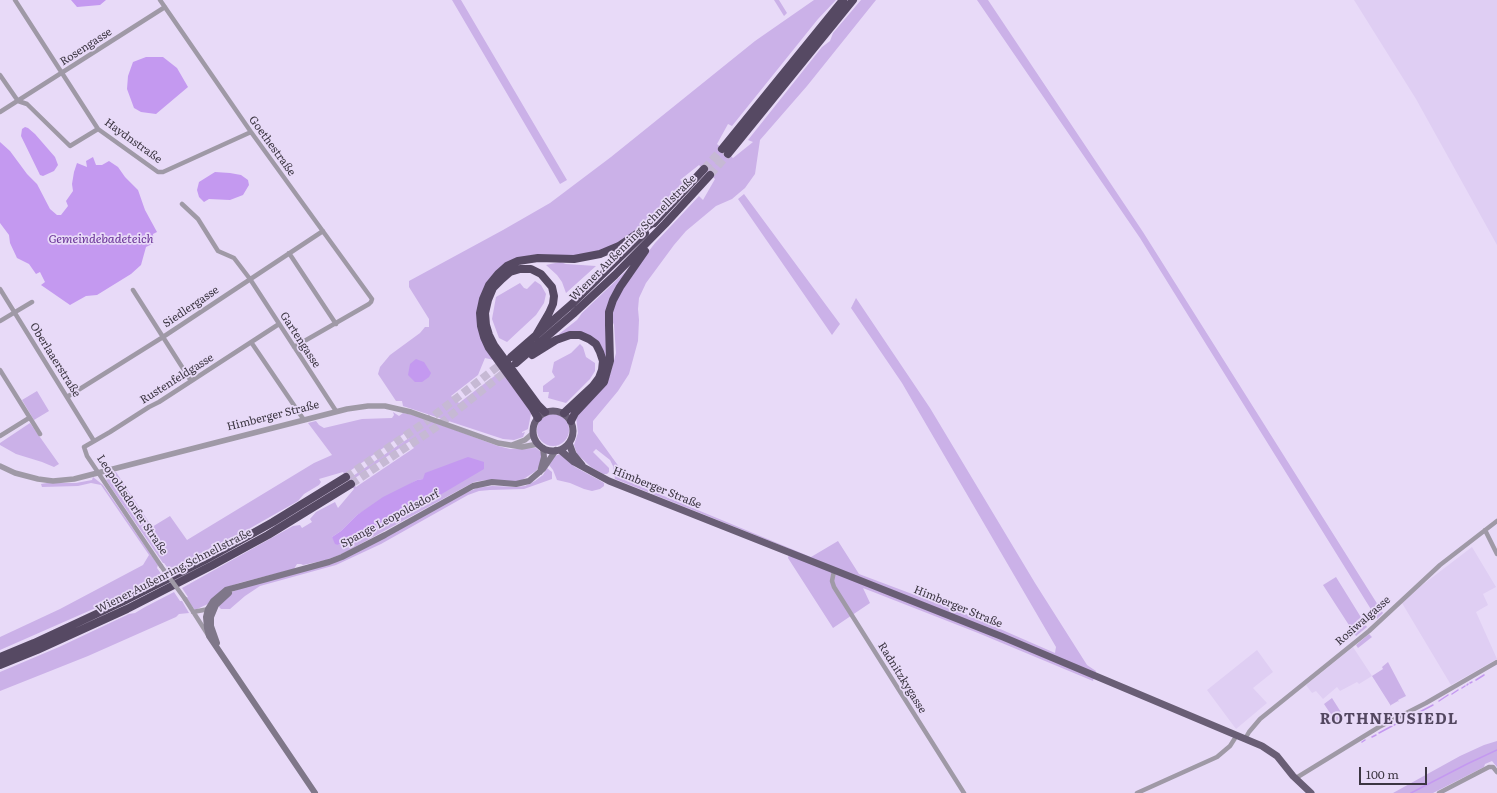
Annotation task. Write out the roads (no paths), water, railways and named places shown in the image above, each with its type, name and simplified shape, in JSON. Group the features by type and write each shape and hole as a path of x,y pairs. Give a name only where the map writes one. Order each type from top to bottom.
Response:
{"highway":[{"path":"843,0 725,151 853,0"},
{"name":"Wiener Außenring Schnellstraße","path":"707,172 666,224 615,275 573,314 516,360 535,336 573,302 707,172"},
{"path":"538,418 489,348 484,337 480,313 483,298 489,285 507,266 518,261 538,258 574,259 600,254 619,246 658,220"},
{"path":"571,421 575,413 604,382 608,372 610,361 608,325 609,312 613,300 628,274 666,224"},
{"path":"535,336 549,314 553,304 554,296 552,287 541,274 531,269 520,269 510,272 493,288 488,300 486,325 494,345 538,405 545,412"},
{"path":"516,360 534,354 556,340 570,334 580,335 596,344 603,361 599,378 593,386 564,413"},
{"name":"Wiener Außenring Schnellstraße","path":"0,657 34,643 124,601 205,560 349,481 268,535 211,566 127,609 37,650 0,665"}],"main road":[{"path":"540,472 544,457 541,446 533,433 534,427 538,418 545,412 554,410 564,413 571,421 573,432 569,443 558,450 548,450 541,446"},
{"name":"Himberger Straße","path":"569,443 582,466"},
{"name":"Himberger Straße","path":"558,450 590,472 609,481 1003,637 1245,739 1274,753 1298,777 1306,792"},
{"name":"Spange Leopoldsdorf","path":"211,609 213,601 226,590 329,562 342,557 473,486 492,482 522,484 535,477 547,465 551,456 558,450"},
{"path":"208,624 211,609"},
{"name":"Leopoldsdorfer Straße","path":"208,624 209,636 315,793"},
{"name":"Leopoldsdorfer Straße","path":"208,624 223,656"}],"street":[{"name":"Haydnstraße","path":"15,0 98,129 154,169 163,172 251,132"},
{"name":"Goethestraße","path":"160,0 251,132 372,300 369,304 336,324"},
{"name":"Rosengasse","path":"0,112 165,7"},
{"path":"0,75 18,101 27,104 70,146 98,129"},
{"name":"Gartengasse","path":"182,204 198,220 218,251 234,258 250,278 336,412"},
{"name":"Siedlergasse","path":"67,397 163,337 323,231"},
{"path":"289,253 336,324 294,347"},
{"name":"Oberlaaerstraße","path":"0,289 94,441"},
{"path":"133,290 191,381"},
{"path":"0,321 32,302"},
{"name":"Rustenfeldgasse","path":"84,447 191,381 279,324"},
{"path":"251,342 304,420"},
{"path":"0,370 40,434"},
{"name":"Himberger Straße","path":"0,466 14,473 38,479 53,481 68,480 336,412 368,406 398,408 498,443 522,447 541,446"},
{"path":"0,436 29,418"},
{"path":"511,445 525,440 533,433"},
{"name":"Leopoldsdorfer Straße","path":"84,447 84,451 98,473 209,636"},
{"name":"Rosiwalgasse","path":"1245,739 1260,719 1368,631 1440,565 1497,521"},
{"path":"1485,530 1497,554"},
{"name":"Radnitzkygasse","path":"834,571 832,581 834,587 964,793"},
{"path":"194,612 211,609"},
{"name":"Leopoldsdorfer Straße","path":"194,612 208,624"},
{"path":"1298,777 1379,726 1426,703 1497,662"},
{"path":"1137,793 1218,756 1230,746 1236,735"},
{"path":"1439,793 1491,766 1497,772"}],"water":[{"path":"71,0 106,0 100,5 77,7"},
{"path":"146,57 163,57 177,68 188,87 156,114 141,112 134,108 127,89 128,76 133,62"},
{"path":"25,127 35,134 55,157 58,165 54,171 43,176 40,175 21,136 22,129"},
{"name":"Gemeindebadeteich","path":"0,142 10,151 27,174 37,184 50,209 57,215 61,215 68,206 66,201 73,191 72,184 77,163 87,167 86,161 93,157 96,165 102,165 109,161 118,167 125,177 138,190 145,210 157,232 153,234 154,243 146,247 141,265 131,274 97,295 86,296 70,305 41,285 45,282 40,272 36,274 29,264 17,258 10,243 9,235 0,223"},
{"path":"215,172 241,175 248,180 249,185 243,195 230,200 209,199 204,202 199,197 197,190 199,182"},
{"path":"416,359 424,362 431,373 429,377 422,382 415,382 408,375 410,364"},
{"path":"468,457 484,462 484,469 440,495 431,493 420,501 409,506 401,513 338,545 335,544 332,537 341,531 357,515 383,497 417,480 423,479 425,473"}],"waterway":[{"path":"1476,680 1484,675"},
{"path":"1452,694 1458,690"},
{"path":"1439,701 1448,695"},
{"path":"1412,716 1433,705"},
{"path":"1379,733 1392,726"},
{"path":"1372,737 1376,735"},
{"path":"1411,793 1497,750"}],"tunnel":[{"path":"704,169 722,149"},
{"path":"710,175 728,154"},
{"path":"346,477 428,420 505,361"},
{"path":"351,484 435,428 510,368"}],"district":[{"name":"ROTHNEUSIEDL","path":"1389,720"}]}
